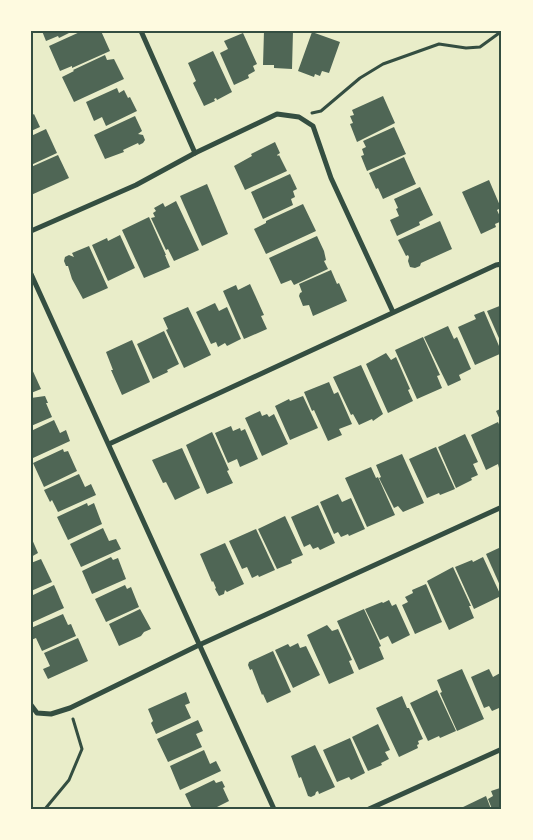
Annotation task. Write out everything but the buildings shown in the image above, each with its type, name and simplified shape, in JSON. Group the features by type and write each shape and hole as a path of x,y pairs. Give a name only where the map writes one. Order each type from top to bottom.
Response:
{"street":[{"path":"141,31 195,153"},
{"path":"31,231 136,184 195,153 277,114 299,116 313,126 332,178 393,312"},
{"path":"110,444 393,312 496,265 502,264"},
{"path":"31,274 110,444 274,809"},
{"path":"31,705 37,713 51,714 70,708 200,645 502,507"},
{"path":"369,809 502,749"}],"path":[{"path":"299,116 321,110 360,78 383,64 439,44 466,48 480,46 502,32"},
{"path":"45,809 69,780 82,749 70,708"}]}
